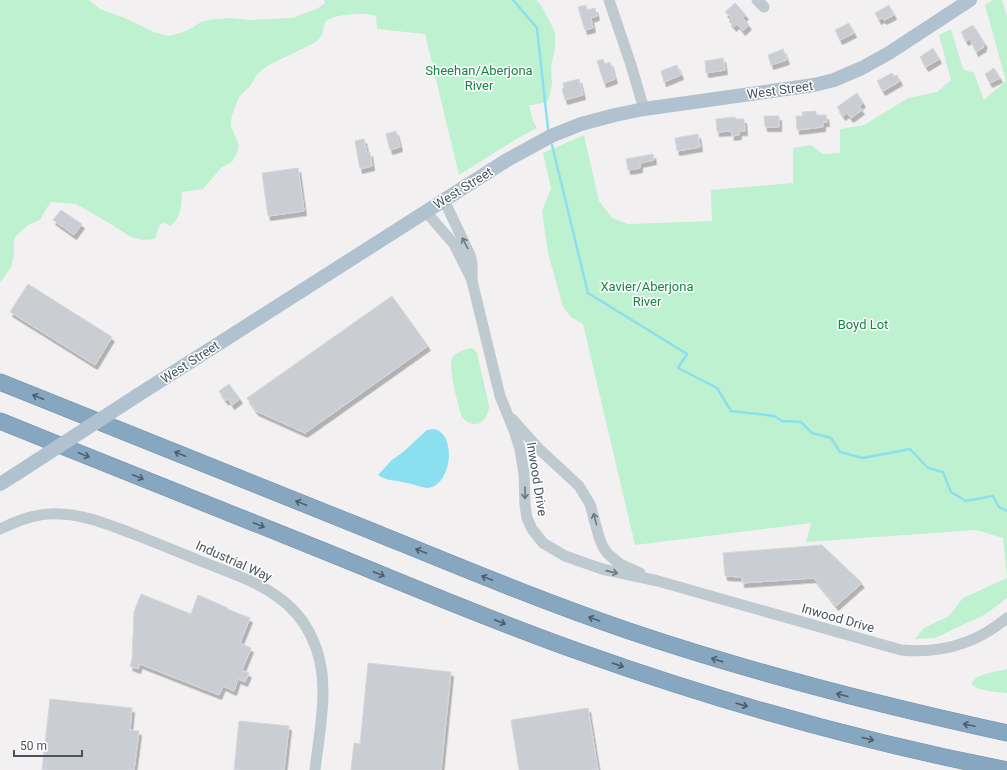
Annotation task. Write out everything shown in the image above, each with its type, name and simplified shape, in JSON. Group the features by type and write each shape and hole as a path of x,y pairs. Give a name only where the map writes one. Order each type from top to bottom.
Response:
{"highway":[{"path":"0,382 513,588 611,625 723,662 804,685 893,708 1007,733"},
{"path":"0,421 491,618 616,664 710,695 799,721 903,747 1007,770"},
{"path":"0,428 40,437"}],"main road":[{"name":"West Street","path":"0,484 444,200 517,154 551,136 581,124 644,109 792,88 834,80 862,68 889,53 970,0"}],"street":[{"path":"609,0 644,109"},
{"name":"Inwood Drive","path":"444,200 467,247 472,263 472,281"},
{"name":"Inwood Drive","path":"426,212 454,244 472,281 498,389 515,433 523,466 527,518 532,529 540,540 550,548 565,556 602,569 658,581 901,650 922,651 955,647 983,635 1007,618"},
{"name":"Inwood Drive","path":"508,414 538,448 579,486 590,504 599,537 608,554 620,564 658,581"},
{"name":"Industrial Way","path":"0,529 23,519 44,514 59,514 85,518 115,527 228,572 261,587 283,601 294,611 308,630 315,643 321,665 323,698 315,770"}],"green space":[{"name":"Sheehan/Aberjona River","path":"0,0 89,0 100,9 125,18 154,32 169,36 190,29 201,22 209,20 230,18 249,20 292,18 317,9 325,3 324,0 536,0 541,5 555,32 555,48 551,67 552,85 547,102 529,105 533,121 537,128 518,138 459,175 425,34 377,29 376,16 372,15 352,14 331,18 326,21 322,35 316,42 267,66 257,74 251,85 239,97 232,115 231,126 239,145 232,162 221,168 203,189 182,192 181,206 177,219 171,226 164,223 160,224 155,239 143,240 131,237 76,204 51,202 40,220 28,225 16,236 14,240 14,256 11,267 0,283"},
{"name":"Boyd Lot","path":"993,0 1002,0 1007,16 1007,578 1003,538 976,530 806,542 811,523 635,545 583,324 571,317 563,307 548,253 542,211 551,188 543,153 584,135 599,201 612,218 628,224 712,221 711,190 793,183 793,148 811,145 823,154 840,153 840,129 864,125 908,98 937,92 951,80 939,35 951,29 963,69 974,73 984,100 1006,81 985,5"},
{"path":"472,348 477,353 489,406 486,417 483,421 476,424 471,424 462,417 451,369 452,358 456,354"},
{"path":"1007,578 1007,598 986,614 935,638 915,639 924,628 949,616 963,598"},
{"path":"1007,669 1007,693 984,690 972,685 972,682 979,677 988,673"}],"water":[{"path":"433,429 441,432 446,439 449,448 447,469 443,478 436,485 426,488 388,479 378,475 392,460 427,430"}],"building":[{"path":"735,3 746,15 743,18 749,25 743,31 737,24 734,27 729,21 732,18 725,12"},
{"path":"586,5 587,10 595,8 597,16 591,18 593,28 585,30 578,7"},
{"path":"889,5 894,15 884,20 882,18 879,20 875,13"},
{"path":"849,23 854,33 840,40 835,30"},
{"path":"973,25 985,44 983,45 984,47 976,52 970,39 966,41 961,32"},
{"path":"933,48 939,59 926,67 920,57"},
{"path":"783,49 787,60 771,65 768,55"},
{"path":"723,58 725,70 706,73 705,61"},
{"path":"603,59 605,64 610,62 615,79 604,83 597,61"},
{"path":"677,65 681,75 664,82 661,71"},
{"path":"994,68 1000,78 990,83 985,74"},
{"path":"892,73 894,76 897,75 900,81 883,91 877,81"},
{"path":"579,79 583,95 565,100 562,89 564,88 563,83"},
{"path":"857,93 863,103 859,106 862,110 851,118 847,113 843,116 837,107"},
{"path":"816,111 816,115 826,115 827,122 823,122 823,127 797,130 796,116 803,116 802,112"},
{"path":"764,116 779,116 779,127 765,127"},
{"path":"735,117 736,119 744,119 745,131 739,131 739,135 732,136 731,131 717,132 716,119"},
{"path":"396,131 400,147 390,150 386,134"},
{"path":"698,134 700,147 677,151 675,138"},
{"path":"364,139 367,153 370,152 372,166 360,169 355,141"},
{"path":"653,154 654,160 640,163 640,168 628,170 626,159"},
{"path":"298,168 304,211 268,216 262,173"},
{"path":"61,210 82,224 74,235 53,220"},
{"path":"28,284 112,337 95,365 10,312"},
{"path":"392,296 428,346 305,433 256,411 247,398"},
{"path":"229,384 240,399 232,405 228,399 226,401 219,391"},
{"path":"822,545 862,583 836,606 814,578 742,583 742,577 725,576 723,553"},
{"path":"141,594 191,614 198,595 250,618 240,643 251,648 242,670 249,673 245,682 238,679 234,691 223,686 219,695 140,664 138,669 130,666 132,660 134,612"},
{"path":"368,663 451,672 441,770 351,770 354,743 360,744"},
{"path":"50,699 132,708 130,730 139,731 134,770 42,770"},
{"path":"588,708 598,770 519,770 511,720"},
{"path":"239,721 289,726 284,770 234,770"}],"waterway":[{"path":"513,0 537,28 548,129"},
{"path":"552,145 588,293 687,354 678,368 717,388 731,411 774,416 782,421 801,422 812,433 831,438 840,452 863,458 910,449 928,468 943,472 951,492 966,501 993,496 999,507 1007,511"}],"park label":[{"name":"Xavier/Aberjona River","path":"647,294"}]}
